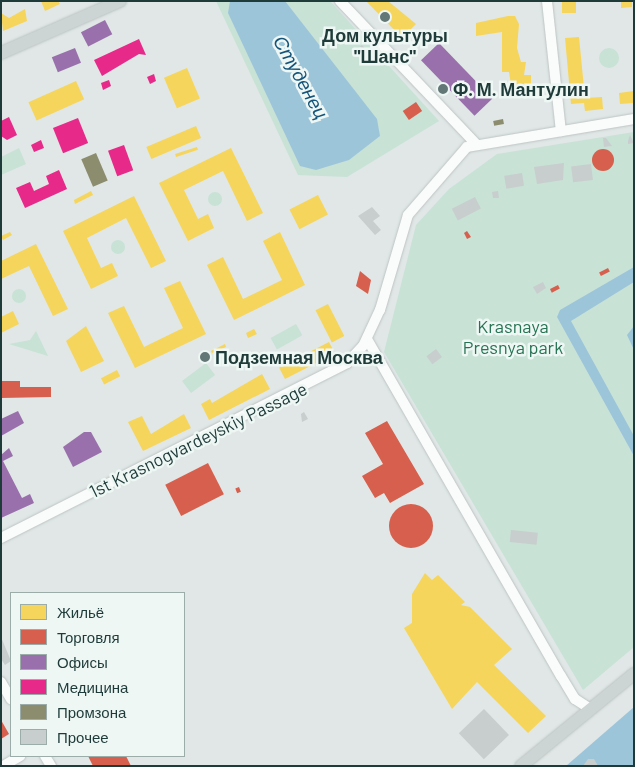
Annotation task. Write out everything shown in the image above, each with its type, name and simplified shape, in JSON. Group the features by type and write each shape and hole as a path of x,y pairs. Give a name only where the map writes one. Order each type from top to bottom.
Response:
{"main road":[{"path":"1,53 120,1"},
{"path":"521,766 589,708 634,674"}],"street":[{"path":"340,1 474,143 634,119"},
{"path":"547,1 561,131"},
{"name":"1st Krasnogvardeyskiy Passage","path":"1,538 328,375 351,360 367,339 408,215 456,156 474,143"},
{"path":"367,339 561,676 575,699 589,708"},
{"path":"1,682 10,697"},
{"path":"3,766 18,757"}],"green space":[{"path":"216,1 330,1 439,121 347,177 298,175"},
{"path":"609,48 616,51 619,58 616,65 609,68 602,65 599,58 602,51"},
{"name":"Krasnaya Presnya park","path":"634,132 634,647 583,690 384,352 416,225 449,189 497,154"},
{"path":"19,148 26,164 1,175 1,157"},
{"path":"212,192 218,192 222,199 218,206 212,206 208,202 208,196"},
{"path":"115,240 121,240 125,247 121,254 115,254 111,250 111,244"},
{"path":"16,289 22,289 26,296 22,303 16,303 12,299 12,293"},
{"path":"296,324 302,335 277,349 271,338"},
{"path":"36,331 48,356 9,344 30,340"},
{"path":"206,363 215,375 191,393 182,381"}],"water":[{"name":"Студенец","path":"230,1 285,1 377,119 380,136 349,160 316,170 300,166 228,13"},
{"path":"634,267 634,282 571,321 634,436 634,456 557,317 560,310"},
{"path":"634,326 634,350 627,335"},
{"path":"634,707 634,766 566,766"}],"building: Жильё":[{"path":"41,1 58,1 60,4 45,11"},
{"path":"366,1 388,1 416,24 402,38"},
{"path":"562,1 576,1 576,13 562,13"},
{"path":"621,1 632,1 632,7 621,8"},
{"path":"25,9 27,21 3,31 1,13 9,18"},
{"path":"515,16 519,24 517,48 521,62 526,62 524,75 531,75 531,96 513,97 509,72 502,72 502,32 476,36 476,23"},
{"path":"579,37 585,98 602,97 603,109 585,111 584,103 571,104 565,38"},
{"path":"187,68 200,98 177,108 164,78"},
{"path":"76,81 84,99 37,120 28,102"},
{"path":"634,91 634,103 620,104 619,93"},
{"path":"196,126 201,138 151,159 146,147"},
{"path":"197,147 198,150 176,157 175,154"},
{"path":"231,148 263,213 247,221 223,171 184,190 198,219 208,214 214,228 188,241 159,183"},
{"path":"91,191 93,195 75,204 74,200"},
{"path":"318,195 328,215 299,229 289,210"},
{"path":"134,196 166,261 151,268 126,218 87,238 101,268 112,263 118,276 91,289 63,231"},
{"path":"10,232 12,235 3,240 1,236"},
{"path":"280,232 305,285 234,320 207,265 223,257 243,299 282,280 263,241"},
{"path":"36,244 68,309 53,316 29,266 1,279 1,261"},
{"path":"180,281 206,334 135,368 108,313 124,306 144,347 183,328 164,288"},
{"path":"328,304 344,336 332,342 316,310"},
{"path":"13,311 19,324 1,333 1,317"},
{"path":"86,326 104,361 81,372 66,341"},
{"path":"254,329 257,334 248,338 246,333"},
{"path":"329,342 335,354 285,379 279,367"},
{"path":"225,344 226,347 212,353 211,351"},
{"path":"117,370 120,376 104,384 101,378"},
{"path":"262,374 270,389 209,420 201,404 210,399 212,403"},
{"path":"184,414 191,428 143,451 128,422 142,416 151,434"},
{"path":"425,573 432,580 438,575 465,602 461,605 470,607 512,649 494,665 546,716 528,733 477,682 452,709 404,628 412,623 412,594"}],"building: Торговля":[{"path":"416,102 422,111 409,120 403,111"},
{"path":"603,149 611,152 614,160 611,168 603,171 595,168 592,160 595,152"},
{"path":"467,231 471,237 467,239 464,233"},
{"path":"608,268 610,272 601,276 599,273"},
{"path":"360,271 371,280 368,294 356,286"},
{"path":"558,285 560,289 552,293 550,289"},
{"path":"1,381 20,381 20,387 51,387 51,397 1,398"},
{"path":"387,421 424,484 390,503 384,493 375,498 362,476 383,464 365,433"},
{"path":"208,463 224,494 181,516 165,485"},
{"path":"239,487 241,492 237,493 235,488"},
{"path":"415,504 427,510 432,517 432,535 427,542 420,547 407,548 399,545 392,538 389,522 392,514 399,507"},
{"path":"1,720 9,734 1,739"},
{"path":"88,757 126,757 131,766 93,766"}],"building: Офисы":[{"path":"105,20 112,34 88,47 81,32"},
{"path":"439,43 492,98 475,116 421,60"},
{"path":"75,48 81,63 58,72 52,57"},
{"path":"18,411 24,423 1,436 1,419"},
{"path":"84,432 91,432 102,452 73,467 63,447"},
{"path":"9,448 13,456 3,461 22,498 30,494 34,503 1,518 1,455"}],"building: Медицина":[{"path":"139,39 146,55 139,54 102,76 94,60"},
{"path":"154,74 156,81 150,84 147,77"},
{"path":"109,80 111,86 103,90 101,83"},
{"path":"9,117 17,135 7,140 1,136 1,121"},
{"path":"78,118 88,143 63,153 53,128"},
{"path":"41,140 44,148 34,152 31,145"},
{"path":"124,145 133,170 117,176 108,151"},
{"path":"59,170 67,189 25,208 16,188 30,182 34,191 49,184 46,176"}],"building: Промзона":[{"path":"503,119 504,124 494,126 493,121"},
{"path":"96,153 108,181 93,187 81,159"}],"building: Прочее":[{"path":"362,45 371,56 365,61 356,50"},
{"path":"630,135 634,143 628,144 628,141"},
{"path":"603,138 606,138 612,146 604,147"},
{"path":"564,163 563,180 537,184 534,167"},
{"path":"591,164 593,180 573,182 571,166"},
{"path":"522,173 524,186 506,189 504,176"},
{"path":"498,191 499,198 493,198 492,192"},
{"path":"475,197 481,209 458,220 452,209"},
{"path":"372,207 380,216 373,221 381,230 375,235 358,216"},
{"path":"543,282 546,288 537,294 533,287"},
{"path":"436,349 442,357 432,364 426,356"},
{"path":"304,412 308,419 302,422 301,414"},
{"path":"511,530 538,533 537,545 510,542"},
{"path":"1,637 10,662 5,665 1,659"},
{"path":"484,709 509,735 484,759 459,733"},
{"path":"588,759 594,759 598,766 583,766"}],"place":[{"name":"Дом культуры \"Шанс\"","path":"385,17"},
{"name":"Ф. М. Мантулин","path":"443,89"},
{"name":"Подземная Москва","path":"205,357"}]}
